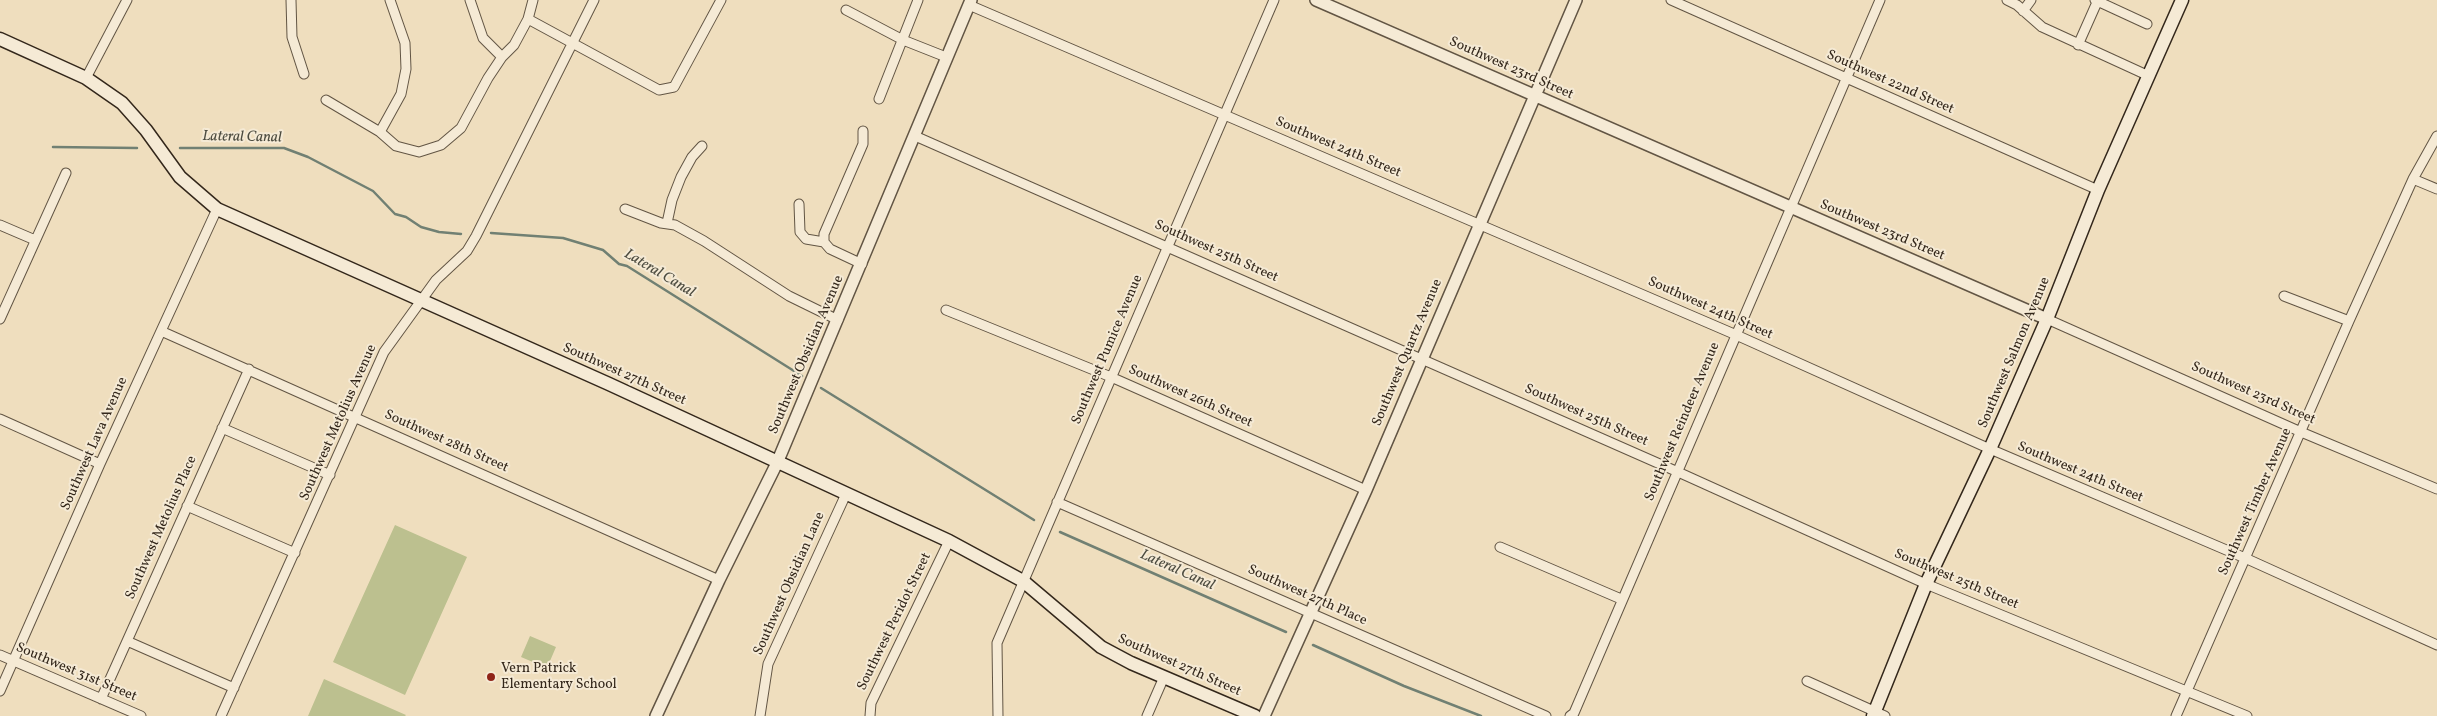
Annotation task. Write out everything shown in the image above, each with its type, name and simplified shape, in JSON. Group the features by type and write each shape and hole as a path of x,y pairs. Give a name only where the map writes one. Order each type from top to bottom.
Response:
{"main road":[{"name":"Southwest Salmon Avenue","path":"1878,715 1926,584 1990,449 2047,320 2098,190 2182,0"},
{"name":"Southwest 27th Street","path":"0,39 86,78 122,103 146,130 180,177 217,209 609,384 949,540 1023,581 1101,647 1164,677 1255,716"}],"street":[{"path":"86,78 127,0"},
{"path":"290,0 292,37 304,74"},
{"path":"380,132 401,94 406,69 405,43 390,0"},
{"path":"470,0 483,38 502,57"},
{"path":"326,100 380,132 396,146 419,152 441,145 461,128 502,57 514,45 528,19 533,0"},
{"name":"Southwest Metolius Avenue","path":"221,716 357,417 384,352 422,302 436,280 467,251 476,236 594,0"},
{"path":"528,19 659,90 674,87 721,0"},
{"path":"879,99 918,0"},
{"name":"Southwest Pumice Avenue","path":"998,716 997,643 1274,0"},
{"name":"Southwest 23rd Street","path":"1316,0 2301,432 2437,489"},
{"name":"Southwest Quartz Avenue","path":"1264,716 1313,612 1576,0"},
{"name":"Southwest 22nd Street","path":"1671,0 2098,190"},
{"name":"Southwest Reindeer Avenue","path":"1570,716 1574,713 1678,472 1734,334 1880,0"},
{"path":"2007,0 2017,5 2042,27 2149,76"},
{"path":"2023,11 2031,0"},
{"path":"2078,45 2097,0 2147,24"},
{"name":"Southwest 24th Street","path":"970,2 1224,115 1734,334 1990,449 2245,558 2437,645"},
{"name":"Southwest Obsidian Avenue","path":"656,716 719,580 777,462 916,136 946,57 970,2"},
{"path":"846,10 903,40 946,57"},
{"path":"862,264 830,250 824,242 824,234 863,144 863,131"},
{"name":"Southwest 25th Street","path":"916,136 1678,472 1926,584 2248,716"},
{"name":"Southwest Timber Avenue","path":"2176,716 2413,179 2437,136"},
{"path":"667,223 672,200 681,177 692,157 702,146"},
{"path":"0,319 66,173"},
{"path":"2413,179 2437,190"},
{"path":"799,204 800,232 806,239 824,242"},
{"name":"Southwest Lava Avenue","path":"0,691 100,464 217,209"},
{"path":"626,209 675,224 789,296 838,320"},
{"path":"0,225 35,240"},
{"path":"2284,296 2349,322"},
{"name":"Southwest 26th Street","path":"946,310 1111,377 1366,490"},
{"name":"Southwest 28th Street","path":"161,331 719,580"},
{"name":"Southwest Metolius Place","path":"101,699 249,369"},
{"path":"0,419 100,464"},
{"path":"222,428 330,475"},
{"name":"Southwest Obsidian Lane","path":"760,716 768,664 846,494"},
{"name":"Southwest 27th Place","path":"1057,502 1313,612 1546,716"},
{"path":"187,506 295,553"},
{"name":"Southwest Peridot Street","path":"870,716 871,703 949,540"},
{"path":"1500,548 1622,599"},
{"path":"127,640 234,688"},
{"name":"Southwest 31st Street","path":"0,655 140,716"},
{"path":"1147,716 1164,677"},
{"path":"1807,681 1878,715"}],"green space":[{"path":"395,525 467,557 405,695 333,662"},
{"path":"530,636 556,647 547,668 521,657"},
{"path":"324,679 406,715 308,716"}],"waterway":[{"name":"Lateral Canal","path":"53,147 137,148"},
{"name":"Lateral Canal","path":"180,148 284,148 308,157 373,191 395,214 406,217 421,227 439,232 461,234"},
{"name":"Lateral Canal","path":"491,233 563,238 603,250 619,264 627,266 802,376"},
{"name":"Lateral Canal","path":"821,388 1034,520"},
{"name":"Lateral Canal","path":"1060,532 1286,632"},
{"name":"Lateral Canal","path":"1313,645 1404,686 1481,716"}],"place":[{"name":"Vern Patrick Elementary School","path":"491,677"}]}
